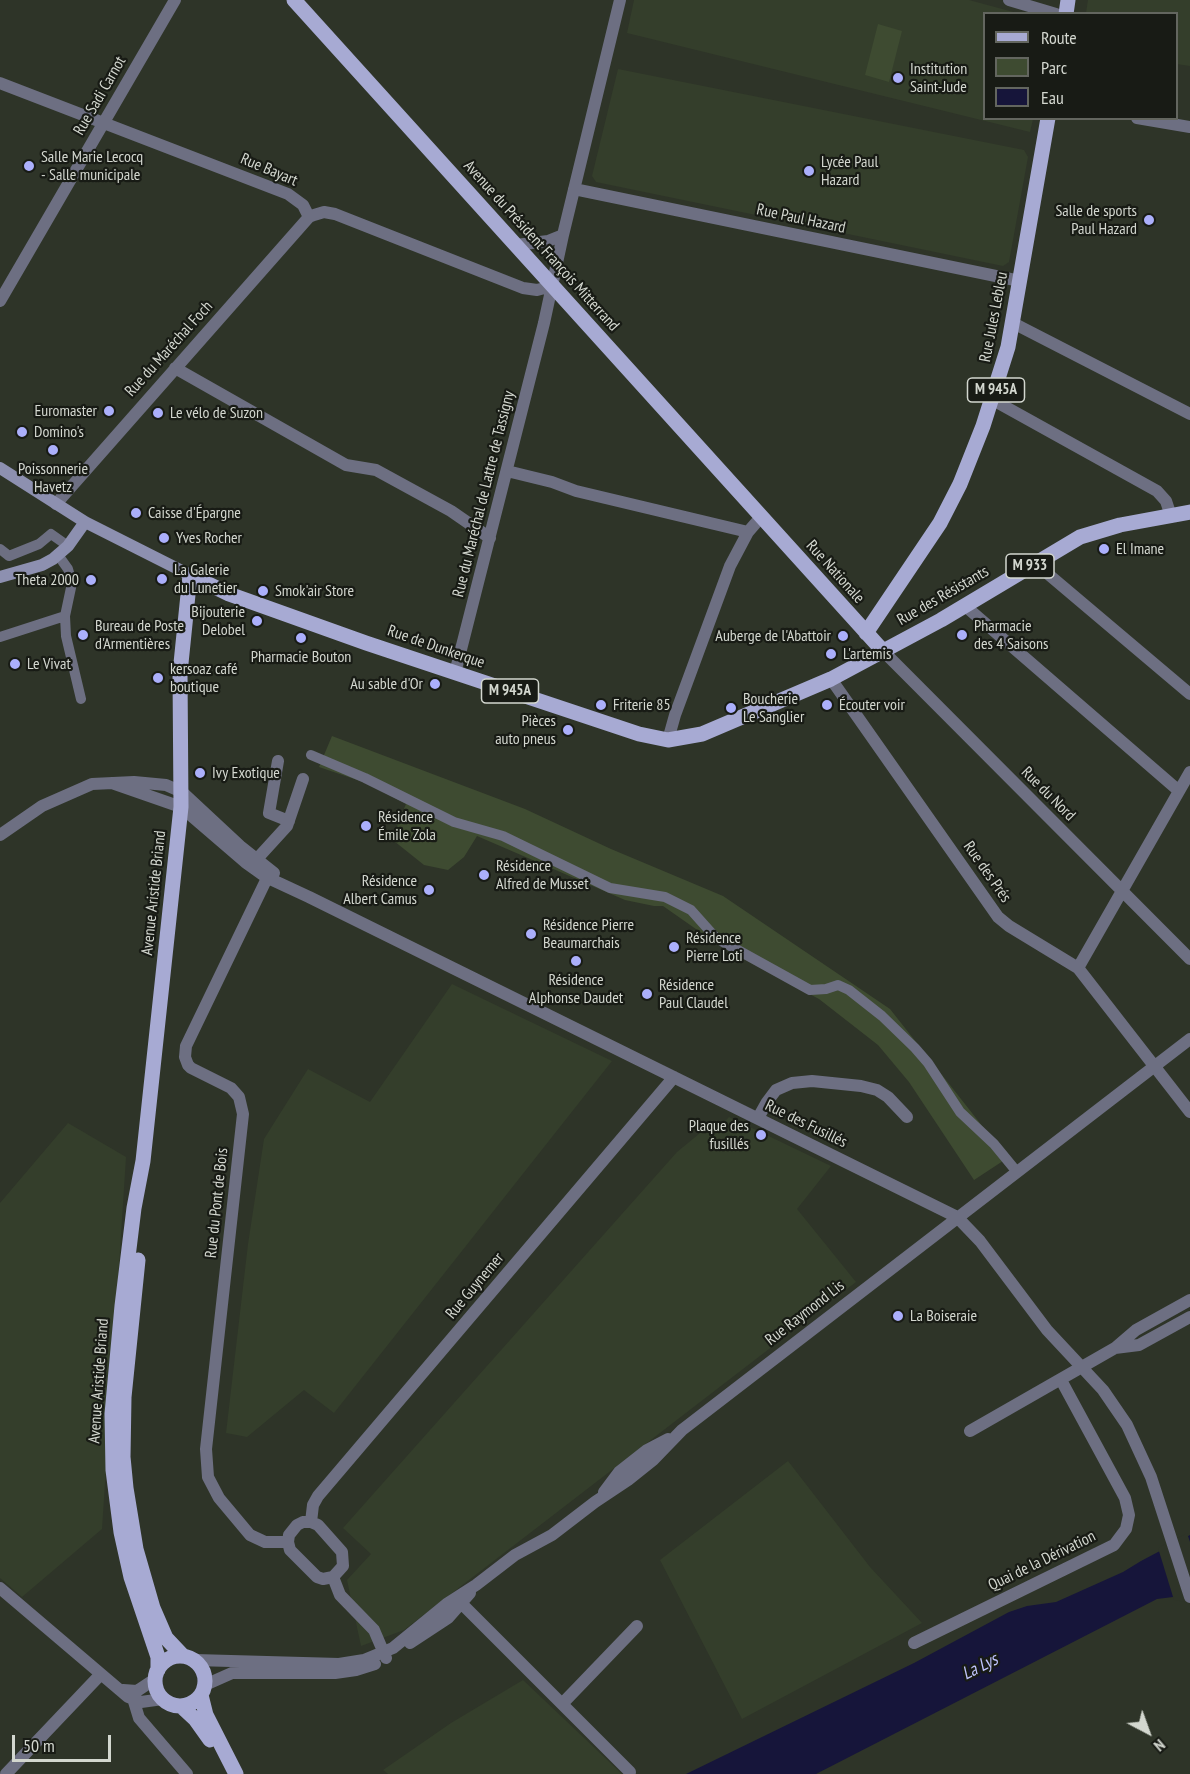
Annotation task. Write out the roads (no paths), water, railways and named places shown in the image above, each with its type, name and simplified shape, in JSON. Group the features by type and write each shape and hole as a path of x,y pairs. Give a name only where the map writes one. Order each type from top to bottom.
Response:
{"main road":[{"name":"Avenue du Président François Mitterrand","path":"294,0 761,517"},
{"name":"Rue Jules Lebleu","path":"866,633 947,510 969,464 993,400 1013,323 1048,120"},
{"name":"Rue de Dunkerque","path":"0,468 84,522 229,594 639,734 668,740 702,734 831,679 883,651"},
{"name":"Rue des Résistants","path":"883,651 964,606 1063,546 1091,533 1120,525 1190,512"},
{"name":"Rue Nationale","path":"761,517 883,651"},
{"path":"0,576 42,565 58,555 68,546 84,522"},
{"name":"Avenue Aristide Briand","path":"189,1658 172,1646 163,1633 147,1590 132,1526 124,1464 124,1396 141,1227 143,1161 182,799 180,673 190,575"},
{"name":"Avenue Aristide Briand","path":"143,1161 134,1208 122,1306 114,1385 112,1443 121,1532 131,1577 158,1657 157,1675"},
{"path":"203,1690 194,1702 181,1706 172,1704 163,1699 157,1690 157,1675 168,1659 189,1658 204,1672 203,1690 206,1715 234,1774"},
{"path":"181,1706 199,1724 234,1774"}],"street":[{"name":"Rue Sadi Carnot","path":"0,301 175,0"},
{"name":"Rue du Maréchal de Lattre de Tassigny","path":"455,673 544,323 620,0"},
{"path":"1009,0 1049,12"},
{"name":"Rue Bayart","path":"0,82 288,194 303,205 309,217"},
{"path":"1149,120 1190,127"},
{"name":"Rue Paul Hazard","path":"574,189 1020,281"},
{"path":"309,217 319,213 335,214 523,288 537,290 552,286"},
{"name":"Rue du Maréchal Foch","path":"56,504 309,217"},
{"path":"516,245 548,241 563,235"},
{"path":"1013,323 1190,414"},
{"path":"175,368 346,465 376,470 451,511 490,538"},
{"path":"993,400 1157,491 1166,501 1171,516"},
{"path":"507,471 552,482 576,491 748,532"},
{"path":"668,740 726,576 748,532 761,517"},
{"path":"0,549 9,556 39,544 51,534 68,546"},
{"path":"58,555 68,569 72,583 65,616 66,636 81,699"},
{"path":"1035,563 1190,694"},
{"path":"964,606 1179,791"},
{"path":"0,637 65,616"},
{"name":"Rue du Nord","path":"883,651 1190,959"},
{"name":"Rue des Prés","path":"831,679 998,917 1078,968 1190,1112"},
{"path":"311,755 365,778 454,822 503,836 610,888 665,897 691,910 716,938 810,990 838,986 849,990 882,1016 915,1048 960,1112 994,1144 1017,1172"},
{"path":"278,761 268,818 289,821"},
{"path":"1078,968 1190,772"},
{"path":"254,863 284,830 303,778"},
{"path":"0,835 42,806 86,786 112,783 182,799"},
{"name":"Rue des Fusillés","path":"182,799 268,874 309,897 957,1217 980,1241 1047,1330 1110,1400 1133,1436 1166,1518 1190,1597"},
{"name":"Rue du Pont de Bois","path":"268,874 186,1046 185,1057 191,1068 231,1088 238,1097 243,1114 206,1449 208,1477 219,1498 250,1534 265,1542 288,1542"},
{"name":"Rue Raymond Lis","path":"203,1690 232,1672 342,1673 360,1669 385,1656 515,1556 552,1535 653,1460 675,1436 1190,1039"},
{"name":"Rue Guynemer","path":"311,1522 313,1505 318,1496 674,1077"},
{"path":"758,1118 766,1101 776,1090 792,1083 812,1081 877,1090 888,1097 907,1118"},
{"path":"970,1431 1115,1348 1136,1330 1190,1300"},
{"path":"1115,1348 1139,1345 1190,1317"},
{"name":"Quai de la Dérivation","path":"914,1642 1114,1545 1126,1529 1129,1515 1125,1498 1061,1380"},
{"path":"303,1522 311,1522 318,1525 342,1552 343,1566 333,1577 323,1579 313,1575 294,1555 288,1542 290,1533 297,1526 303,1522"},
{"path":"333,1577 340,1595 374,1630 385,1656"},
{"path":"0,1588 101,1674 128,1694 141,1702 163,1699"},
{"path":"458,1601 630,1772"},
{"path":"562,1704 637,1626"},
{"name":"Rue Raymond Lis","path":"189,1658 339,1664 385,1656"},
{"path":"12,1772 101,1674"},
{"path":"128,1694 141,1689 157,1675"},
{"path":"128,1694 139,1718 187,1774"}],"water":[{"name":"La Lys","path":"1190,1535 1190,1600 1173,1597 1157,1599 816,1774 686,1774 914,1663 1009,1612 1027,1606 1056,1602 1123,1572"}],"place":[{"name":"Institution Saint-Jude","path":"898,78"},
{"name":"Salle Marie Lecocq - Salle municipale","path":"29,166"},
{"name":"Lycée Paul Hazard","path":"809,171"},
{"name":"Salle de sports Paul Hazard","path":"1149,220"},
{"name":"Euromaster","path":"109,411"},
{"name":"Le vélo de Suzon","path":"158,413"},
{"name":"Domino's","path":"22,432"},
{"name":"Poissonnerie Havetz","path":"53,450"},
{"name":"Caisse d'Épargne","path":"136,513"},
{"name":"Yves Rocher","path":"164,538"},
{"name":"El Imane","path":"1104,549"},
{"name":"La Galerie du Lunetier","path":"162,579"},
{"name":"Theta 2000","path":"91,580"},
{"name":"Smok'air Store","path":"263,591"},
{"name":"Bijouterie Delobel","path":"257,621"},
{"name":"Bureau de Poste d'Armentières","path":"83,635"},
{"name":"Pharmacie des 4 Saisons","path":"962,635"},
{"name":"Auberge de l'Abattoir","path":"843,636"},
{"name":"Pharmacie Bouton","path":"301,638"},
{"name":"L'artemis","path":"831,654"},
{"name":"Le Vivat","path":"15,664"},
{"name":"kersoaz café boutique","path":"158,678"},
{"name":"Au sable d'Or","path":"435,684"},
{"name":"Friterie 85","path":"601,705"},
{"name":"Écouter voir","path":"827,705"},
{"name":"Boucherie Le Sanglier","path":"731,708"},
{"name":"Pièces auto pneus","path":"568,730"},
{"name":"Ivy Exotique","path":"200,773"},
{"name":"Résidence Émile Zola","path":"366,826"},
{"name":"Résidence Alfred de Musset","path":"484,875"},
{"name":"Résidence Albert Camus","path":"429,890"},
{"name":"Résidence Pierre Beaumarchais","path":"531,934"},
{"name":"Résidence Pierre Loti","path":"674,947"},
{"name":"Résidence Alphonse Daudet","path":"576,961"},
{"name":"Résidence Paul Claudel","path":"647,994"},
{"name":"Plaque des fusillés","path":"761,1135"},
{"name":"La Boiseraie","path":"898,1316"}]}
